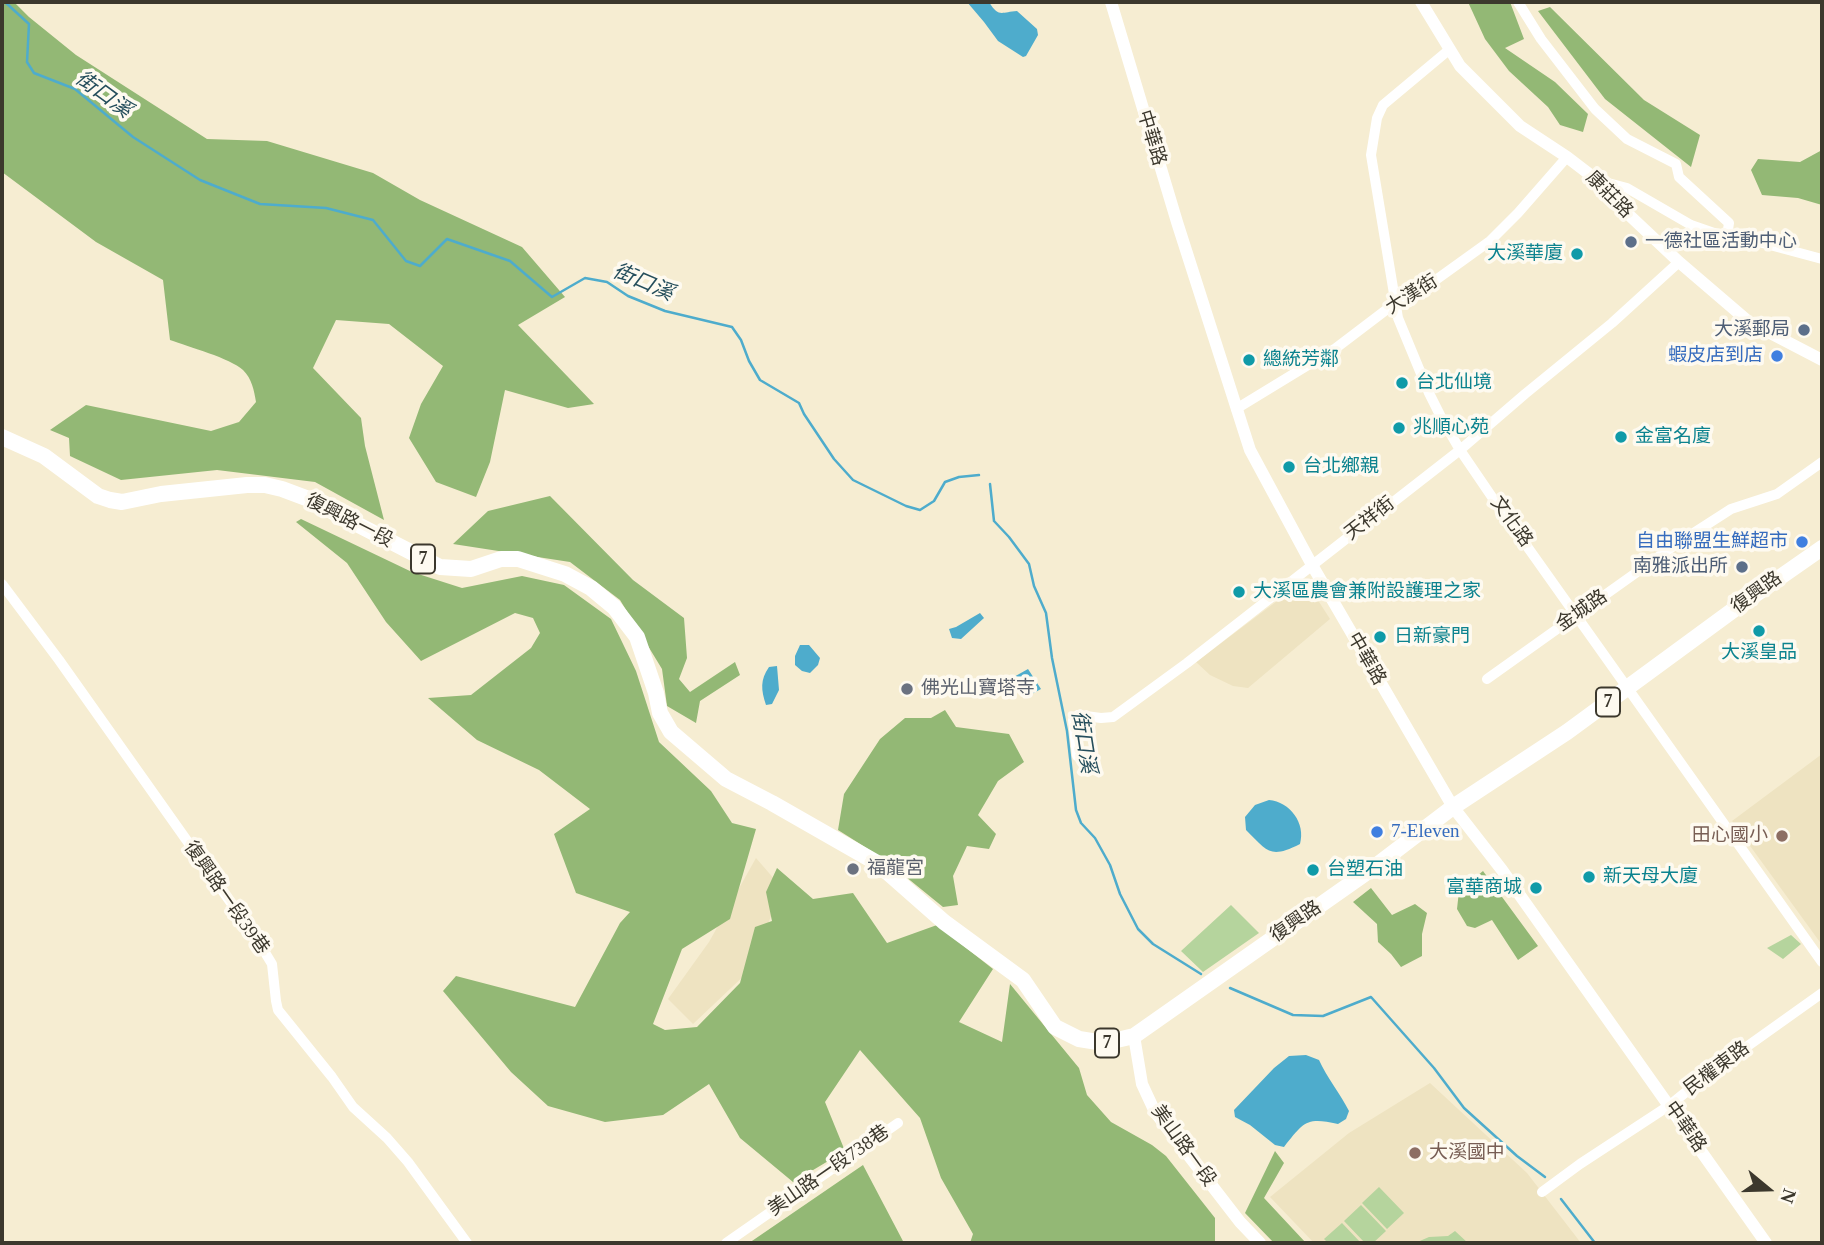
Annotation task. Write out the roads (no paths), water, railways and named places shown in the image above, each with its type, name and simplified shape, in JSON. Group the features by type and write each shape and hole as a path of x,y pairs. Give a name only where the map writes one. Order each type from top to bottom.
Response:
{"main road":[{"name":"復興路一段","path":"2,437 44,456 98,496 110,500 122,502 161,494 265,485 306,498 440,568 471,569 501,559 518,559 565,575 591,588 614,607 637,637 660,713 671,732 726,779 766,800"},
{"name":"復興路","path":"766,800 877,863 944,922 1023,980 1055,1027 1079,1039 1104,1044 1134,1036 1343,890 1453,807 1539,751 1822,548"}],"street":[{"name":"中華路","path":"1111,2 1157,158 1250,450 1312,565 1453,807 1502,870 1766,1243"},
{"name":"康莊路","path":"1421,2 1460,66 1520,126 1597,180 1611,198 1679,262 1749,322 1822,360"},
{"path":"1518,2 1541,38 1595,109 1627,139 1676,164 1679,177 1729,223 1727,236"},
{"name":"文化路","path":"1450,50 1383,105 1377,118 1371,155 1398,318 1429,393 1460,450 1822,962"},
{"name":"大漢街","path":"1236,409 1336,348 1496,237 1567,158"},
{"path":"1597,180 1627,188 1691,225 1822,259"},
{"name":"天祥街","path":"1077,756 1073,720 1078,715 1113,717 1187,663 1460,450 1612,323 1679,262"},
{"name":"金城路","path":"1487,679 1675,545 1731,509 1777,494 1822,463"},
{"name":"復興路一段39巷","path":"2,584 258,941 272,964 278,1010 354,1107 408,1162 467,1243"},
{"name":"民權東路","path":"1542,1192 1670,1105 1707,1075 1822,993"},
{"name":"美山路一段","path":"1134,1036 1142,1084 1155,1112 1240,1222 1260,1243"},
{"name":"美山路一段738巷","path":"726,1243 898,1123"}],"water":[{"path":"967,2 989,2 1001,13 1017,11 1037,29 1038,35 1026,56 1023,57 998,41"},
{"path":"980,613 984,618 961,639 952,638 949,629"},
{"path":"800,645 809,645 820,658 818,665 810,673 795,665 795,656"},
{"path":"777,666 779,690 772,704 766,705 762,690 764,676 769,667"},
{"path":"1028,669 1041,689 1028,696 1012,678"},
{"path":"1269,800 1284,805 1295,815 1301,829 1300,844 1282,851 1270,851 1246,830 1245,817 1255,805"},
{"path":"1306,1055 1319,1060 1349,1111 1346,1119 1338,1124 1319,1121 1306,1124 1284,1147 1275,1145 1235,1117 1234,1110 1289,1056"}],"waterway":[{"name":"街口溪","path":"5,2 29,24 27,62 34,73 75,89 133,137 200,180 260,204 326,208 373,220 406,261 420,266 447,239 510,261 552,297 585,278 607,282 628,296 665,311 732,327 760,380 799,403 834,459 853,480 906,506 920,510 934,501 945,482 979,475"},
{"name":"街口溪","path":"990,484 994,521 1029,564 1034,586 1046,613 1067,731 1076,810 1081,823 1095,838 1110,865 1120,894 1138,929 1153,944 1201,974"},
{"name":"街口溪","path":"1230,988 1293,1015 1323,1016 1371,997 1434,1068 1464,1108 1517,1156 1545,1177"},
{"name":"街口溪","path":"1561,1199 1595,1243"}],"place":[{"name":"一德社區活動中心","path":"1631,242"},
{"name":"大溪華廈","path":"1577,254"},
{"name":"大溪郵局","path":"1804,330"},
{"name":"蝦皮店到店","path":"1777,356"},
{"name":"總統芳鄰","path":"1249,360"},
{"name":"台北仙境","path":"1402,383"},
{"name":"兆順心苑","path":"1399,428"},
{"name":"金富名廈","path":"1621,437"},
{"name":"台北鄉親","path":"1289,467"},
{"name":"自由聯盟生鮮超市","path":"1802,542"},
{"name":"南雅派出所","path":"1742,567"},
{"name":"大溪區農會兼附設護理之家","path":"1239,592"},
{"name":"大溪皇品","path":"1759,631"},
{"name":"日新豪門","path":"1380,637"},
{"name":"佛光山寶塔寺","path":"907,689"},
{"name":"7-Eleven","path":"1377,832"},
{"name":"田心國小","path":"1782,836"},
{"name":"福龍宮","path":"853,869"},
{"name":"台塑石油","path":"1313,870"},
{"name":"新天母大廈","path":"1589,877"},
{"name":"富華商城","path":"1536,888"},
{"name":"大溪國中","path":"1415,1153"}]}
